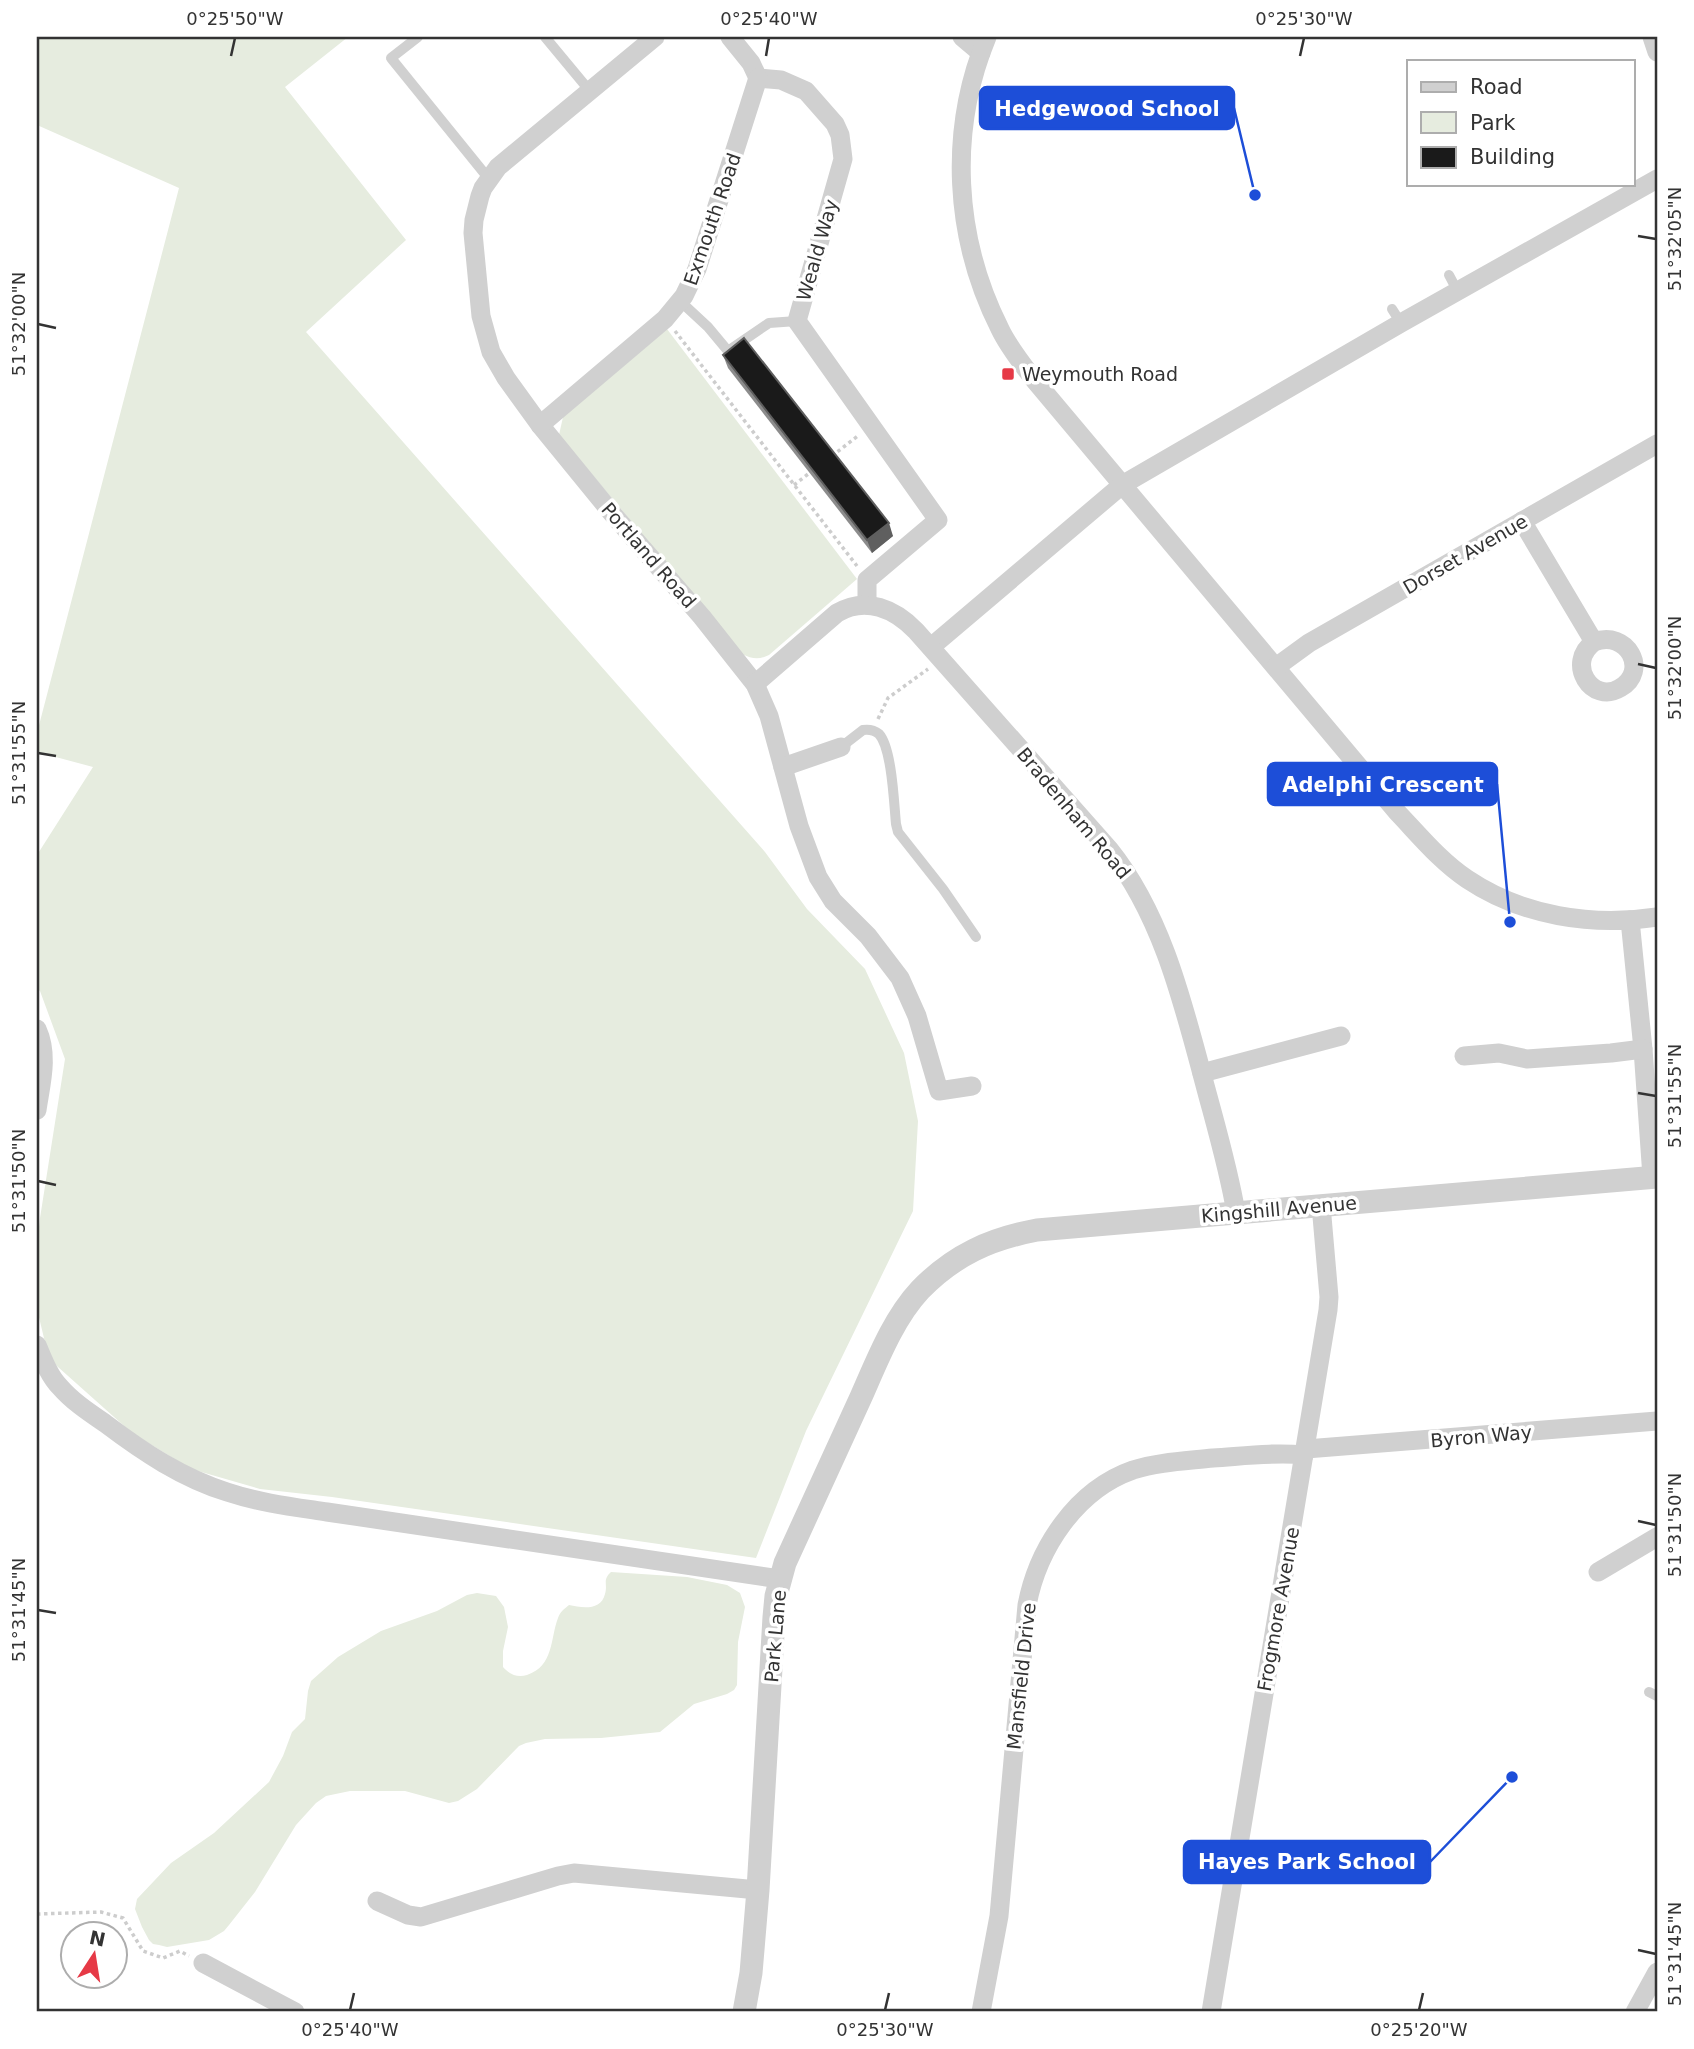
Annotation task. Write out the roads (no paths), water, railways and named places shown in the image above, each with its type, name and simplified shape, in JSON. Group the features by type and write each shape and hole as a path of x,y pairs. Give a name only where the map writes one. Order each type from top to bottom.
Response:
{"street":[{"name":"Portland Road","path":"655,37 498,167 489,179 480,196 474,220 473,250 485,334 497,364 540,425 755,684 769,716 799,826 818,877 833,901 868,936 900,978 917,1016 939,1091 972,1086"},
{"path":"730,37 751,63 758,78"},
{"path":"962,37 984,45 965,118 960,156 966,228 979,278 1000,331 1017,358 1397,812 1436,852 1467,879 1532,910 1587,920 1657,917"},
{"path":"1652,37 1657,52"},
{"name":"Exmouth Road","path":"540,425 665,319 690,286 758,78"},
{"name":"Weald Way","path":"758,78 781,80 806,91 835,124 840,135 843,159 797,321 938,520 867,580 867,605"},
{"path":"936,653 1122,485 1397,316 1458,292 1657,179"},
{"name":"Dorset Avenue","path":"1276,667 1309,643 1657,444"},
{"path":"1522,521 1594,642"},
{"path":"755,684 837,613 867,605"},
{"name":"Bradenham Road","path":"867,605 900,615 1109,849 1132,879 1167,959 1187,1018 1236,1213"},
{"path":"783,767 841,747"},
{"path":"1630,920 1649,1048 1655,1177"},
{"path":"37,1029 42,1045 43,1066 37,1110"},
{"path":"1202,1073 1340,1036"},
{"path":"1464,1056 1499,1053 1528,1059 1649,1048"},
{"name":"Kingshill Avenue","path":"919,1292 961,1256 993,1240 1037,1230 1655,1177"},
{"name":"Frogmore Avenue","path":"1211,2012 1329,1297 1321,1205"},
{"name":"Park Lane","path":"744,2012 751,1973 758,1889 774,1617 780,1579 884,1346 919,1292"},
{"path":"37,1345 58,1386 83,1408 134,1446 163,1463 206,1485 227,1492 290,1506 780,1579"},
{"name":"Byron Way","path":"1305,1452 1657,1421"},
{"name":"Mansfield Drive","path":"981,2012 999,1916 1026,1617 1034,1577 1052,1540 1081,1502 1102,1486 1130,1471 1166,1463 1305,1452"},
{"path":"1598,1572 1657,1538"},
{"path":"377,1901 408,1915 421,1917 574,1873 758,1889"},
{"path":"203,1963 295,2012"},
{"path":"1635,2012 1657,1972"}],"lane":[{"path":"418,37 391,58 489,179"},
{"path":"545,37 589,90"},
{"path":"1448,275 1458,292"},
{"path":"680,301 708,327 728,351 769,323 797,321"},
{"path":"841,747 863,730 877,732 885,744 890,767 898,832 943,888 976,937"}],"place":[{"name":"Hedgewood School","path":"1255,195"},
{"name":"Weymouth Road","path":"1008,374"},
{"name":"Adelphi Crescent","path":"1510,922"},
{"name":"Hayes Park School","path":"1512,1777"}]}
